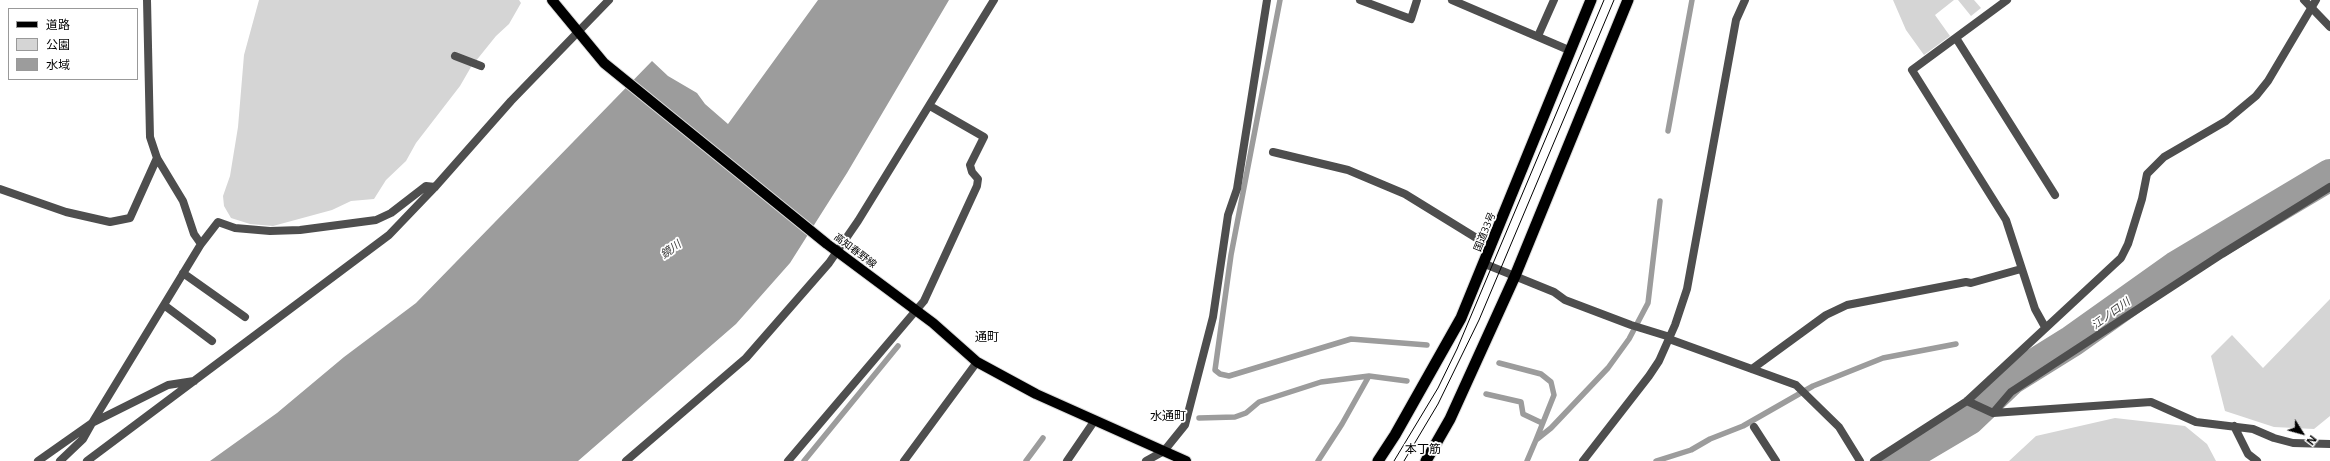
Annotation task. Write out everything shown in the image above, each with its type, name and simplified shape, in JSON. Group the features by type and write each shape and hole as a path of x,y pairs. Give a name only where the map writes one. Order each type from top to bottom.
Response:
{"highway":[{"name":"国道33号","path":"1378,461 1396,435 1461,318 1485,264 1591,0"},
{"path":"1426,461 1450,419 1515,276 1628,0"}],"main road":[{"name":"高知春野線","path":"552,0 604,63 827,244 917,312 977,362 1036,394 1186,461"}],"street":[{"path":"147,0 150,137 157,158 183,201 194,234 201,244"},
{"path":"626,461 746,358 837,252 930,106 994,0"},
{"path":"1146,461 1164,451 1185,425 1213,316 1228,215 1237,189 1267,0"},
{"path":"1360,0 1410,19 1417,0"},
{"path":"1453,0 1571,51"},
{"path":"1538,36 1554,0"},
{"path":"1584,461 1649,376 1670,338 1687,289 1735,28 1745,0"},
{"path":"2007,0 1912,70 2006,220 2035,309 2045,327"},
{"path":"2304,0 2313,3 2330,28"},
{"path":"87,461 389,235 435,187 511,101 608,1"},
{"path":"1874,461 1970,403 2045,327 2122,258 2142,199 2147,174 2164,157 2226,121 2256,96 2268,81 2313,3"},
{"path":"1956,38 2055,195"},
{"path":"455,56 481,66"},
{"path":"788,461 890,338 917,312 934,282 977,186 978,179 972,172 970,165 984,137 930,106"},
{"path":"1273,152 1348,170 1398,191 1491,247"},
{"path":"0,189 66,212 110,222 130,218 157,158"},
{"path":"60,461 83,440 183,273 201,244 218,222 235,228 270,231 300,230 376,220 391,213 426,186 435,187"},
{"path":"1991,413 2011,392 2222,254 2330,187"},
{"path":"1485,264 1554,292 1565,300 1631,326 1670,338 1799,388 1807,394 1839,427 1860,461"},
{"path":"1752,369 1826,314 1847,305 1966,282 1971,283 2021,269"},
{"path":"183,273 245,317"},
{"path":"164,304 212,340"},
{"path":"904,461 977,362"},
{"path":"38,461 92,423 168,385 195,381"},
{"path":"1970,403 1991,413 2151,402 2196,422 2234,426 2261,431 2274,438 2288,442 2330,444"},
{"path":"1067,461 1095,420"},
{"path":"2234,426 2246,457 2257,461"},
{"path":"1754,427 1776,461"}],"green space":[{"path":"259,0 519,0 521,3 509,24 496,36 471,67 460,86 416,143 406,161 386,180 374,199 351,201 332,210 273,226 250,224 231,218 224,206 223,196 230,176 238,127 244,55"},
{"path":"1893,0 1954,0 1935,15 1950,36 1924,55 1906,30"},
{"path":"1958,0 1974,0 1981,8 1971,16"},
{"path":"2330,299 2330,416 2314,429 2274,427 2225,411 2211,356 2232,335 2263,368"},
{"path":"2115,418 2185,426 2207,444 2216,461 2009,461 2036,436"}],"water":[{"name":"鏡川","path":"818,0 949,0 847,173 790,263 736,324 578,461 210,461 277,413 344,357 416,303 652,61 668,76 697,93 705,104 728,124"}],"waterway":[{"path":"1280,0 1231,255 1215,370 1220,374 1229,376 1351,339 1427,345"},
{"path":"1668,131 1692,0"},
{"name":"江ノ口川","path":"1898,461 1969,419 2011,379 2072,341 2176,267 2330,175"},
{"path":"1527,461 1536,440 1551,428 1608,368 1629,339 1648,303 1660,201"},
{"path":"1656,461 1691,450 1710,439 1743,426 1813,386 1883,358 1956,344"},
{"path":"804,461 898,346"},
{"path":"1499,363 1541,374 1551,382 1554,395 1536,440"},
{"path":"1199,418 1235,417 1246,413 1259,402 1321,382 1369,376"},
{"path":"1318,461 1342,424 1369,376 1407,381"},
{"name":"江ノ口川","path":"2001,381 2006,384"},
{"path":"1486,394 1521,402 1523,414 1542,423"},
{"path":"1026,461 1043,438"}],"tram line":[{"path":"1394,461 1438,388 1457,349 1604,0"},
{"path":"1404,461 1438,404 1479,320 1614,0"}],"district":[{"name":"通町","path":"987,338"},
{"name":"水通町","path":"1168,417"},
{"name":"本丁筋","path":"1423,450"}]}
